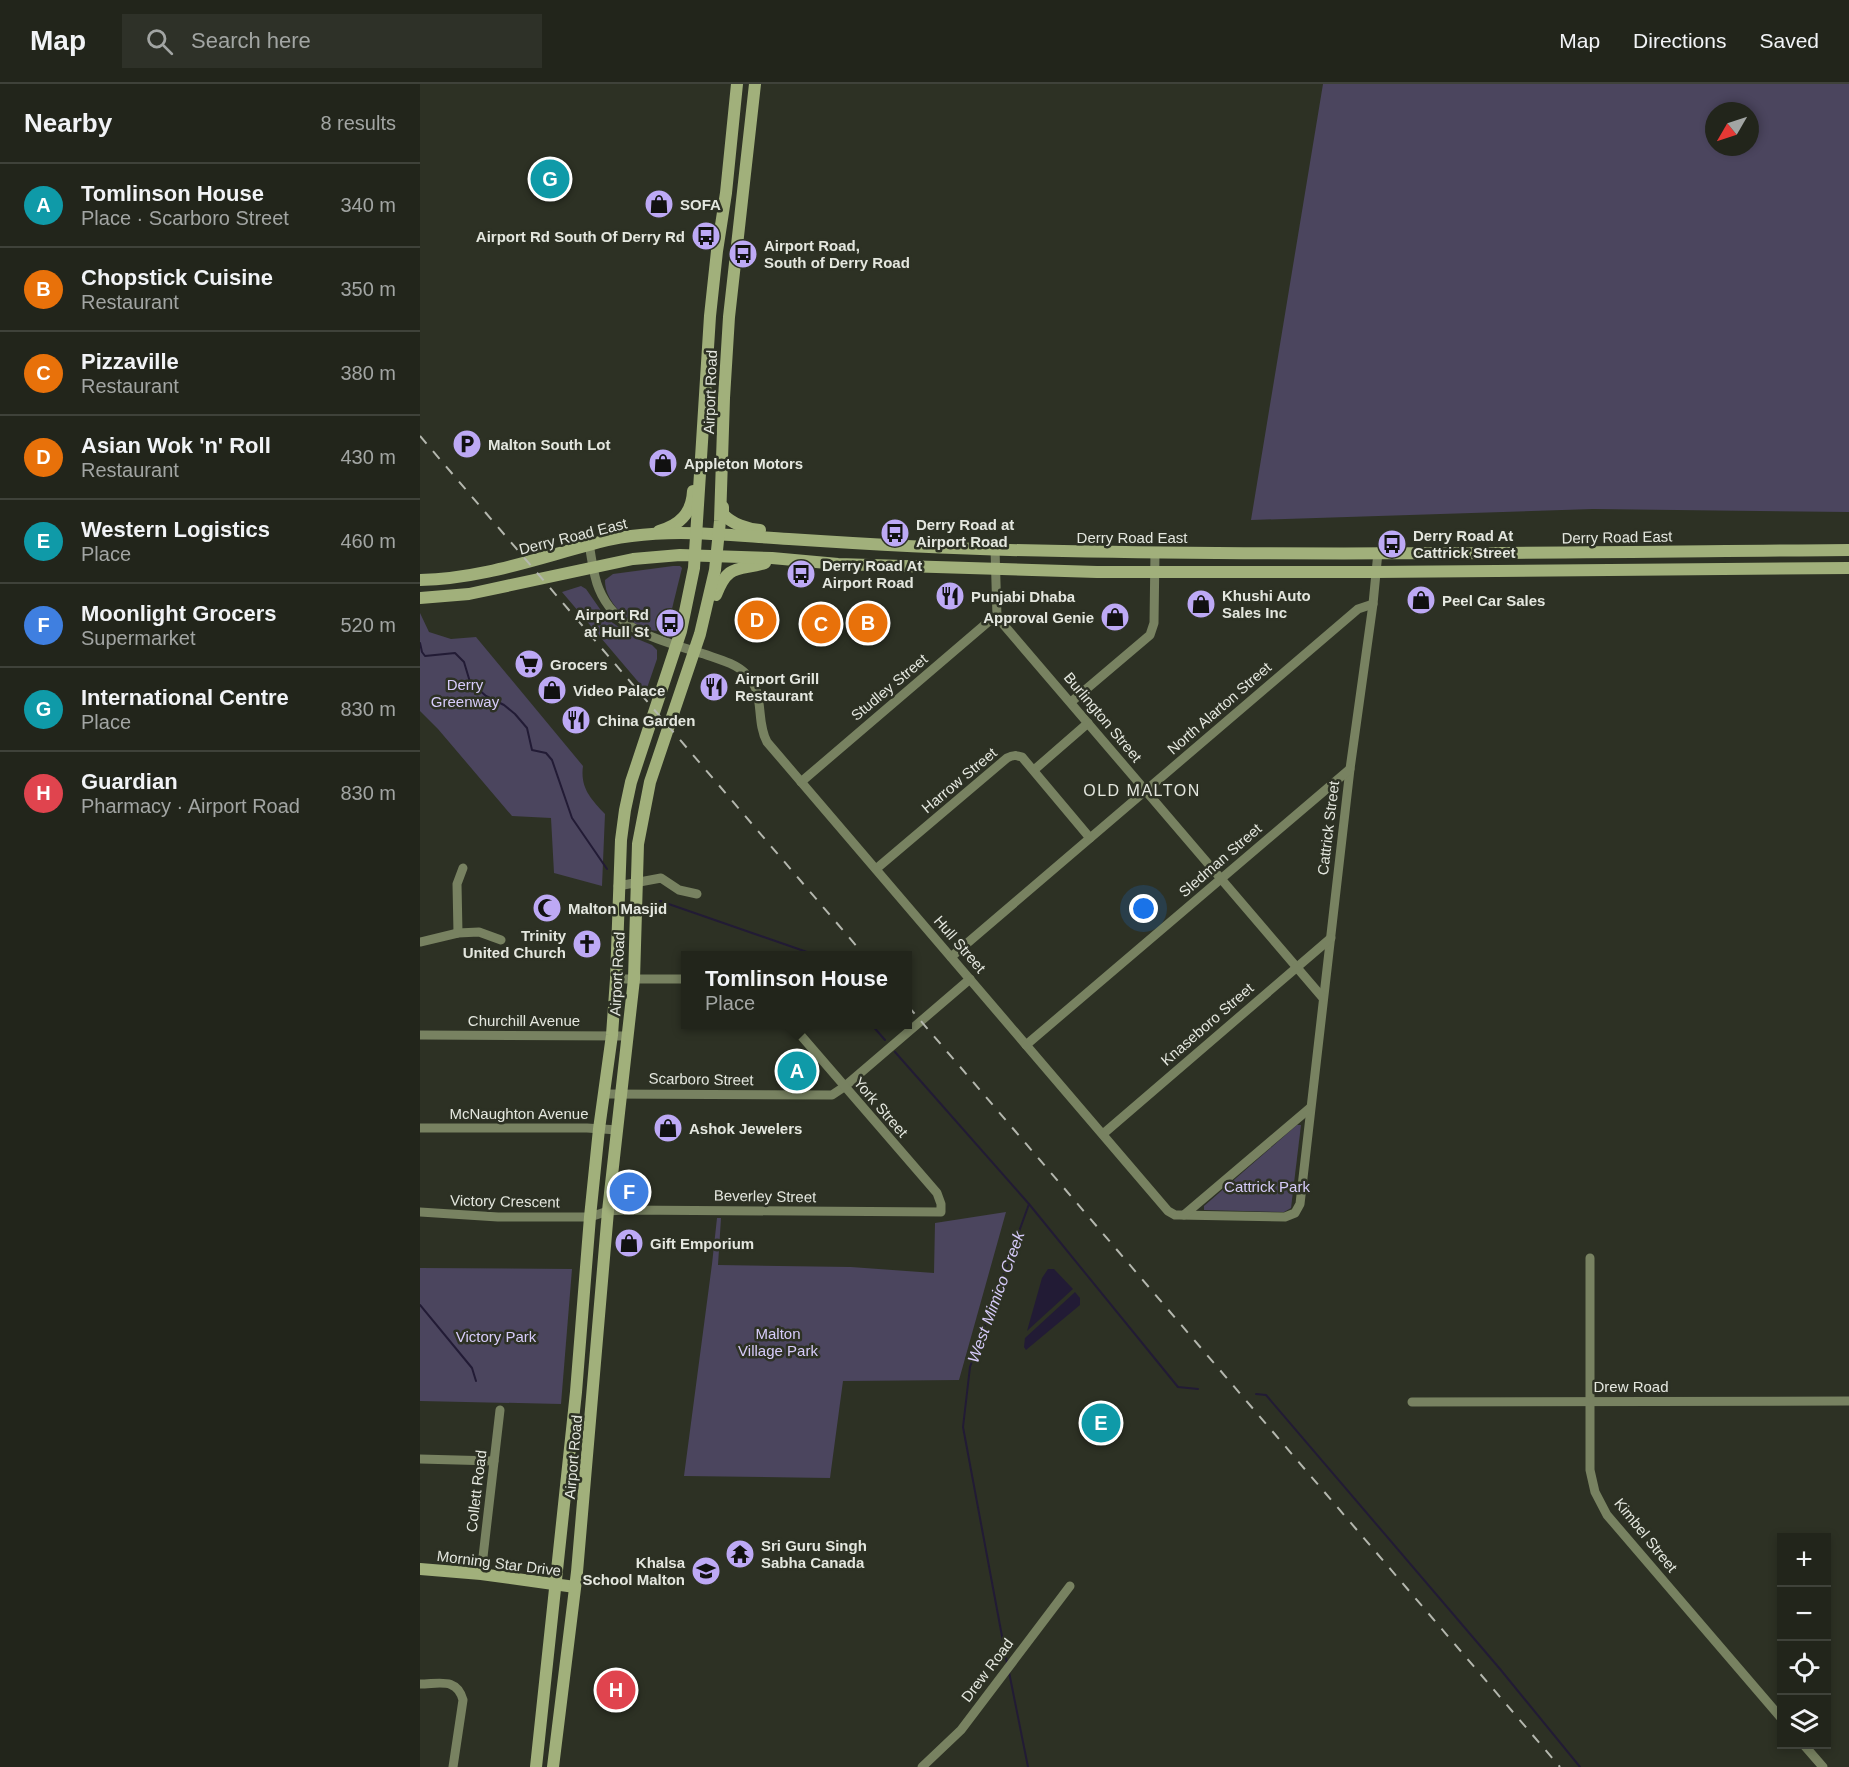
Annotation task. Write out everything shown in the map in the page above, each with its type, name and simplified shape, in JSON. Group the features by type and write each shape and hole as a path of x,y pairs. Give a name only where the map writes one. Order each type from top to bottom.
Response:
{"main road":[{"name":"Airport Road","path":"536,1767 576,1392 599,1129 612,1035 621,840 628,794 686,612 695,555 710,316 737,84"},
{"name":"Airport Road","path":"553,1767 575,1587 608,1211 634,979 638,844 647,793 658,753 708,605 717,556 729,317 755,84"},
{"path":"638,536 640,533 661,531 680,521 687,514 692,499 694,461 701,453"},
{"path":"722,453 725,456 723,514 729,520 742,526 780,532 788,539"},
{"name":"Derry Road East","path":"420,580 461,578 494,572 589,544 638,536 697,533 931,548 1155,552 1849,550"},
{"path":"1446,571 1447,552"},
{"path":"420,598 468,594 593,567 664,555 772,558 838,564 1155,572 1849,568"},
{"path":"708,605 712,603 719,585 729,574 743,566 763,564 772,558"},
{"path":"576,1392 594,1390"},
{"path":"566,1479 585,1481"},
{"name":"Morning Star Drive","path":"420,1569 575,1587"}],"street":[{"name":"Hull Street","path":"589,544 595,580 602,596 622,622 646,636 729,664 748,675 757,690 766,740 1168,1210 1175,1215 1285,1217 1294,1213 1300,1204 1310,1108"},
{"path":"996,549 997,617"},
{"path":"1071,702 1150,635 1154,623 1155,552"},
{"name":"Cattrick Street","path":"1310,1108 1378,552"},
{"name":"North Alarton Street","path":"951,957 1358,609 1373,604"},
{"name":"Burlington Street","path":"997,617 1323,998"},
{"name":"Studley Street","path":"801,782 988,622 997,617"},
{"path":"1089,723 1034,770 1090,838"},
{"name":"Harrow Street","path":"876,869 1007,758 1017,755 1034,770"},
{"name":"Sledman Street","path":"1026,1045 1350,769"},
{"path":"458,933 457,884 463,868"},
{"path":"618,886 661,878 679,890 697,894"},
{"path":"420,942 458,933 479,932 501,940"},
{"name":"Knaseboro Street","path":"1102,1134 1331,938"},
{"path":"616,979 681,980"},
{"name":"Scarboro Street","path":"912,1028 969,979"},
{"name":"York Street","path":"794,1029 937,1193 941,1212"},
{"name":"Scarboro Street","path":"605,1094 832,1095 911,1029"},
{"name":"Churchill Avenue","path":"420,1035 628,1036"},
{"path":"1184,1215 1310,1108"},
{"name":"McNaughton Avenue","path":"420,1128 618,1130"},
{"name":"Beverley Street","path":"590,1217 608,1211 624,1210 941,1212"},
{"name":"Victory Crescent","path":"420,1212 498,1217 590,1217"},
{"name":"Kimbel Street","path":"1590,1258 1590,1470 1595,1492 1607,1515 1777,1713"},
{"name":"Drew Road","path":"1413,1402 1849,1401"},
{"name":"Collett Road","path":"481,1575 500,1410"},
{"path":"420,1460 494,1461"},
{"name":"Drew Road","path":"922,1767 961,1730 1070,1586"},
{"path":"420,1684 450,1684 461,1691 463,1700 453,1767"},
{"path":"1807,1749 1822,1767"}],"green space":[{"path":"1323,84 1849,84 1849,512 1593,509 1251,520"},
{"path":"673,566 682,568 668,625 662,631 643,627 633,622 616,608 610,599 605,580 613,574"},
{"path":"581,586 586,589 609,622 657,650 657,659 646,691 562,592"},
{"name":"Derry Greenway","path":"420,613 429,632 451,639 476,637 583,766 585,787 605,814 602,886 554,873 551,818 512,816 420,711"},
{"name":"Cattrick Park","path":"1297,1125 1301,1125 1291,1208 1284,1212 1204,1210 1204,1206"},
{"name":"Malton Village Park","path":"1006,1212 959,1380 843,1381 830,1478 684,1476 717,1218 721,1218 718,1265 851,1267 934,1273 935,1223"},
{"name":"Victory Park","path":"420,1268 572,1269 561,1404 420,1401"}],"shaded area":[{"path":"1048,1269 1054,1269 1073,1289 1027,1331 1042,1278"},
{"path":"1075,1292 1080,1298 1080,1305 1026,1350 1025,1338"}],"waterway":[{"name":"West Mimico Creek","path":"420,643 425,656 455,653 464,662 470,682 486,696 504,705 527,728 532,750 546,753 552,760 572,818 607,869"},
{"name":"West Mimico Creek","path":"660,901 804,951"},
{"name":"West Mimico Creek","path":"875,1029 885,1040"},
{"path":"895,1052 1029,1204 1178,1387 1198,1389"},
{"name":"West Mimico Creek","path":"1007,1663 963,1427 970,1367 1029,1204"},
{"path":"420,1305 472,1368 476,1381"},
{"path":"1256,1394 1266,1395 1500,1669 1580,1767"},
{"name":"West Mimico Creek","path":"1009,1672 1028,1767"}],"railway":[{"path":"420,436 861,951"},
{"path":"912,1011 1560,1767"}],"place":[{"name":"International Centre","path":"550,179"},
{"name":"SOFA","path":"659,204"},
{"name":"Airport Rd South Of Derry Rd","path":"706,236"},
{"name":"Airport Road, South of Derry Road","path":"743,254"},
{"name":"Malton South Lot","path":"467,444"},
{"name":"Appleton Motors","path":"663,463"},
{"name":"Derry Road at Airport Road","path":"895,533"},
{"name":"Derry Road At Cattrick Street","path":"1392,544"},
{"name":"Derry Road At Airport Road","path":"801,574"},
{"name":"Punjabi Dhaba","path":"950,596"},
{"name":"Peel Car Sales","path":"1421,600"},
{"name":"Khushi Auto Sales Inc","path":"1201,604"},
{"name":"Approval Genie","path":"1115,617"},
{"name":"Asian Wok 'n' Roll","path":"757,620"},
{"name":"Airport Rd at Hull St","path":"670,623"},
{"name":"Chopstick Cuisine","path":"868,623"},
{"name":"Pizzaville","path":"821,624"},
{"name":"Grocers","path":"529,664"},
{"name":"Airport Grill Restaurant","path":"714,687"},
{"name":"Video Palace","path":"552,690"},
{"name":"China Garden","path":"576,720"},
{"name":"Malton Masjid","path":"547,908"},
{"name":"Trinity United Church","path":"587,944"},
{"name":"Tomlinson House","path":"797,1071"},
{"name":"Ashok Jewelers","path":"668,1128"},
{"name":"Moonlight Grocers","path":"629,1192"},
{"name":"Gift Emporium","path":"629,1243"},
{"name":"Western Logistics","path":"1101,1423"},
{"name":"Sri Guru Singh Sabha Canada","path":"740,1554"},
{"name":"Khalsa School Malton","path":"706,1571"},
{"name":"Guardian","path":"616,1690"}],"district":[{"name":"OLD MALTON","path":"1142,790"}]}
